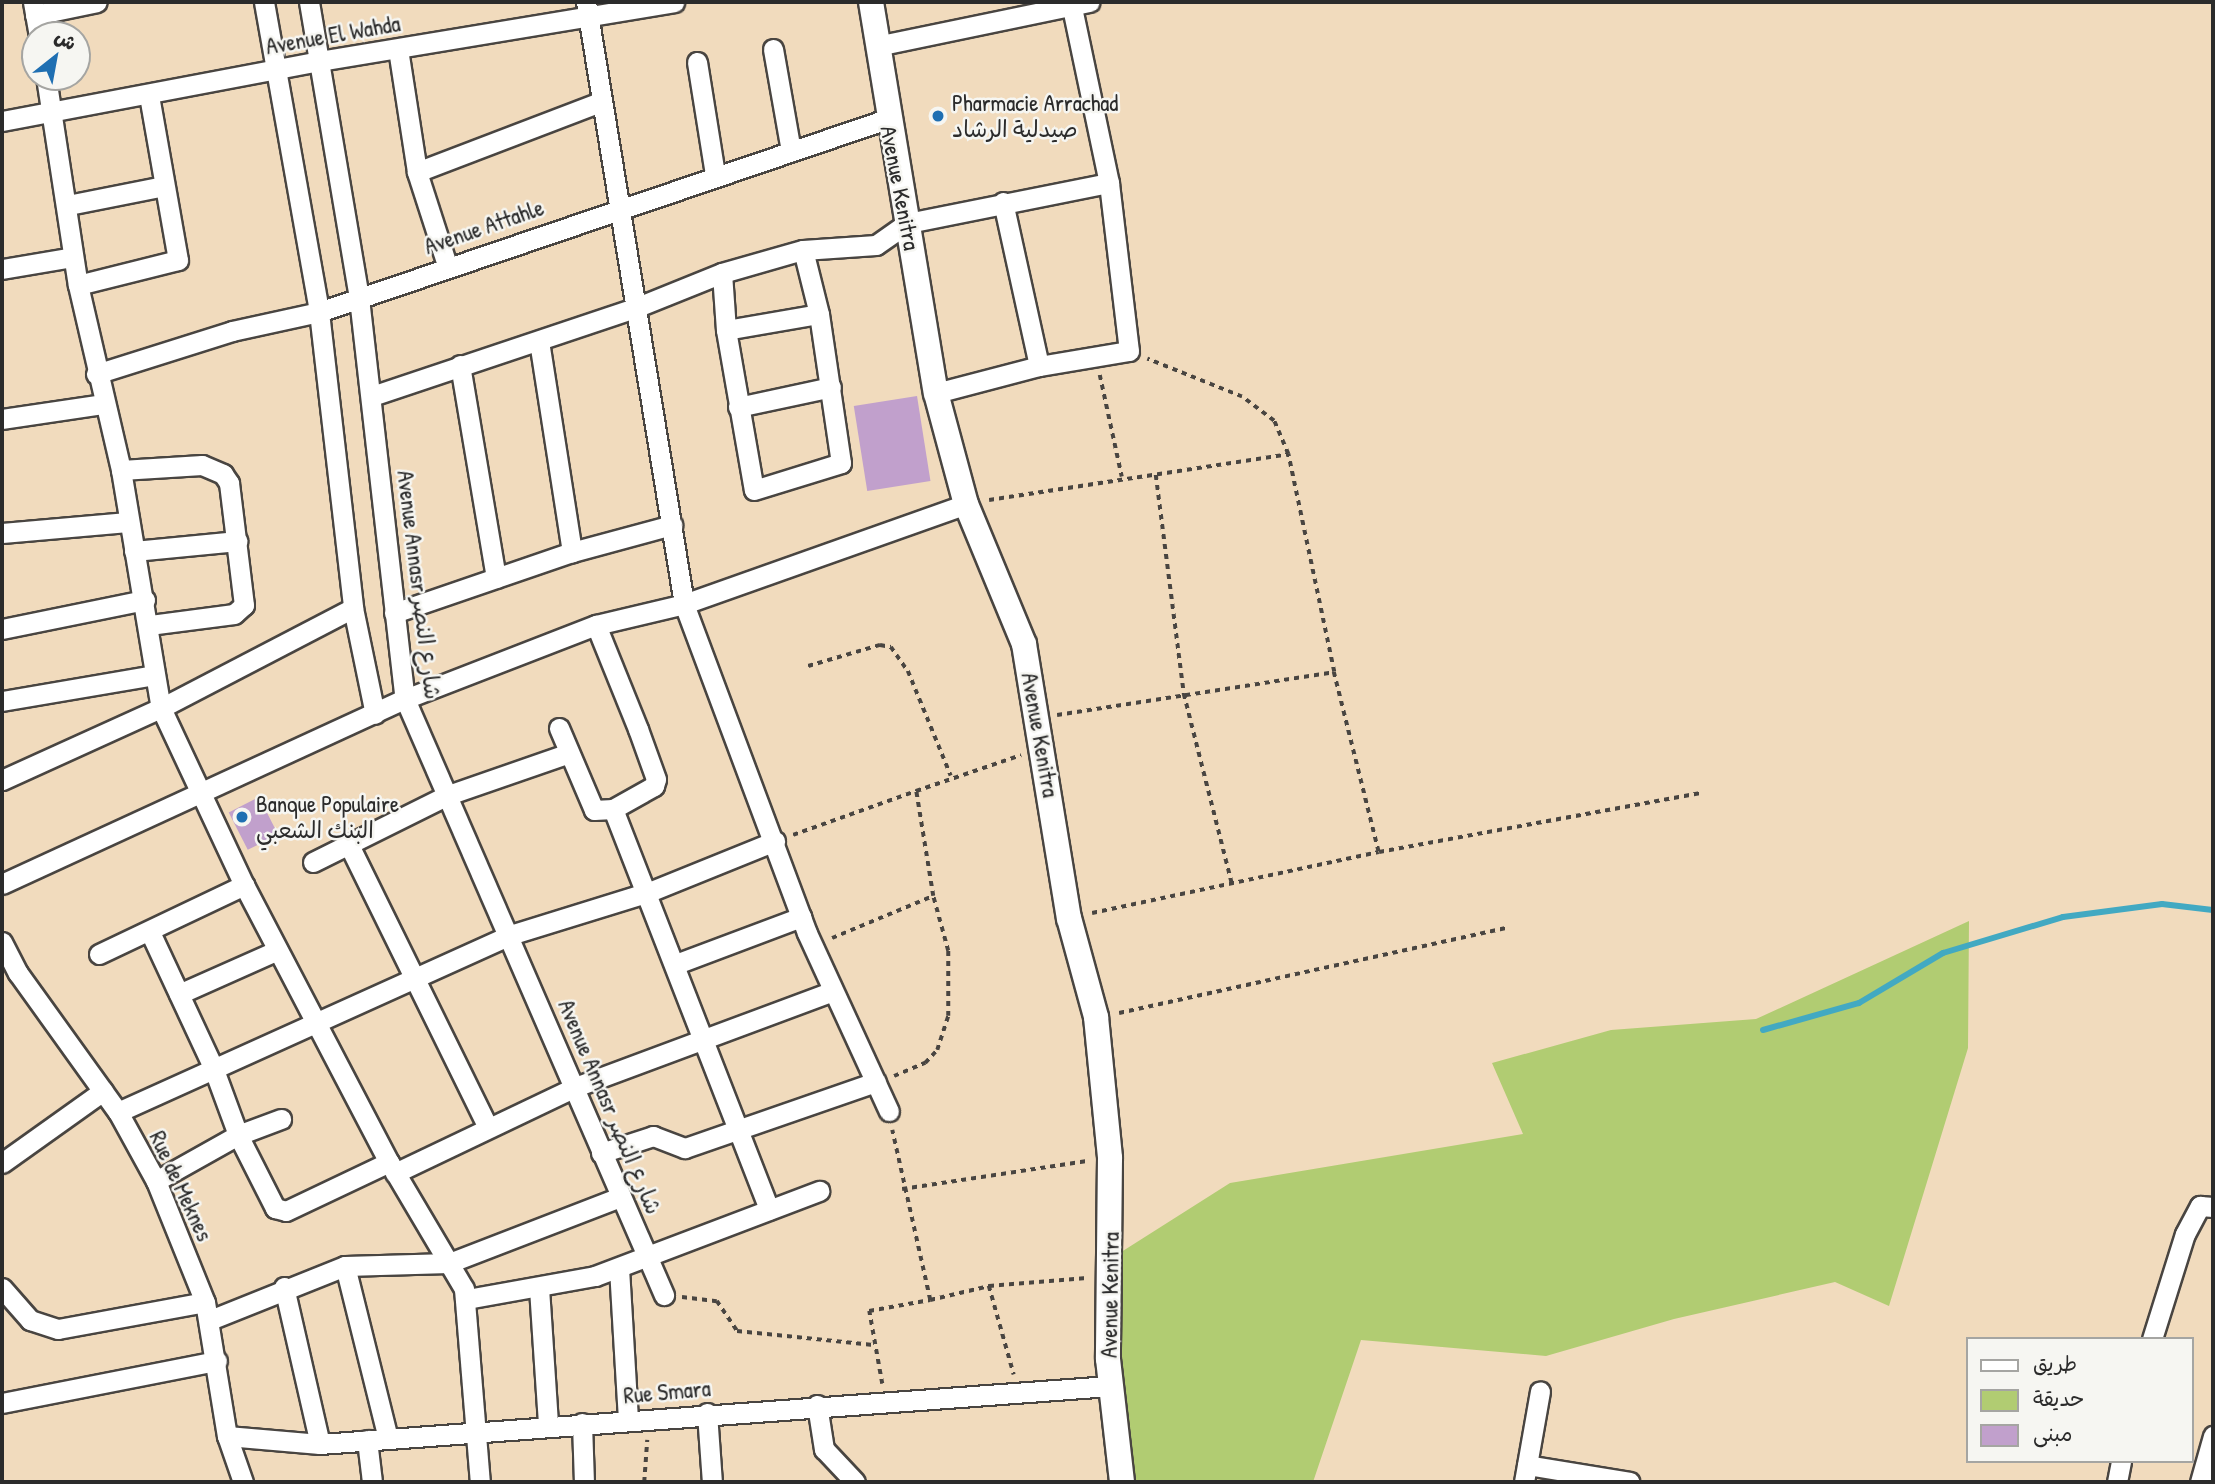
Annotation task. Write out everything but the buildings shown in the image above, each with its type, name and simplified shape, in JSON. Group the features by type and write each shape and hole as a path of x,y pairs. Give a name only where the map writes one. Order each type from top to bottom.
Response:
{"street":[{"path":"34,8 97,2"},
{"path":"264,2 319,312 353,608 374,714"},
{"name":"Avenue Annasr شارع النصر","path":"309,2 359,299 405,699 510,935 664,1295"},
{"name":"Avenue El Wahda","path":"2,121 53,114 277,68 398,49 587,9 674,2"},
{"name":"Avenue Kenitra","path":"870,2 887,119 908,223 936,393 966,504 1024,644 1069,918 1096,1017 1110,1158 1110,1386 1122,1482"},
{"path":"877,46 1078,3 1109,183 1129,351 1039,366 936,393"},
{"path":"587,9 600,102 684,604 775,841 801,917 889,1111"},
{"path":"398,49 417,172 447,265"},
{"path":"773,49 791,151"},
{"path":"696,62 715,174"},
{"path":"49,91 78,285 96,374 121,470 128,522 145,600 161,708 205,794 244,885 392,1167 449,1263 467,1299 474,1432 480,1482"},
{"path":"78,285 178,260 149,94"},
{"path":"417,172 600,102"},
{"name":"Avenue Attahle","path":"96,374 232,331 319,312 447,265 887,119"},
{"path":"372,396 635,308 722,273 803,250 876,244 908,223 1109,183"},
{"path":"68,205 164,186"},
{"path":"1003,202 1039,366"},
{"path":"722,273 726,330 754,490 841,463 819,314 803,250"},
{"path":"2,269 73,257"},
{"path":"726,330 819,314"},
{"path":"539,341 572,552"},
{"path":"460,365 496,578"},
{"path":"738,407 831,387"},
{"path":"2,419 103,404"},
{"path":"121,470 202,465 222,474 229,482 245,599 241,610 149,625"},
{"path":"2,884 205,794 405,699 596,625 684,604 966,504"},
{"path":"2,533 128,522"},
{"path":"394,612 572,552 672,525"},
{"path":"134,551 238,541"},
{"path":"2,629 145,600"},
{"path":"2,780 161,708 353,608"},
{"path":"559,728 592,808 600,813 648,791 656,779 596,625"},
{"path":"2,701 154,675"},
{"path":"313,862 448,795 569,752"},
{"path":"613,809 649,892 769,1210"},
{"path":"117,1112 315,1020 414,982 510,935 649,892 775,841"},
{"path":"349,845 414,982 488,1127"},
{"path":"99,954 244,885"},
{"path":"676,964 801,917"},
{"path":"150,932 214,1066 238,1135 272,1203 284,1212 488,1127 575,1087 702,1036 833,991"},
{"name":"Rue de Meknes","path":"2,942 18,973 117,1112 156,1181 207,1311 228,1436 243,1482"},
{"path":"179,994 278,950"},
{"path":"601,1153 653,1136 685,1148 876,1082"},
{"path":"2,1163 103,1091"},
{"path":"156,1181 238,1135 281,1119"},
{"path":"2153,1337 2185,1234 2206,1206 2213,1190"},
{"path":"467,1299 539,1288 619,1268 819,1191"},
{"path":"2,1288 30,1320 58,1329 207,1311 345,1266 449,1263 620,1197"},
{"path":"345,1266 388,1438"},
{"path":"619,1268 628,1419"},
{"path":"284,1287 320,1444"},
{"path":"539,1288 548,1425"},
{"path":"2,1403 217,1361"},
{"name":"Rue Smara","path":"228,1436 320,1444 648,1417 1110,1386"},
{"path":"1540,1391 1525,1473 1630,1482"},
{"path":"817,1405 827,1454 849,1470 855,1482"},
{"path":"707,1413 712,1482"},
{"path":"582,1423 584,1482"},
{"path":"2200,1482 2213,1436"},
{"path":"367,1440 372,1482"},
{"path":"2117,1482 2121,1463"}],"path":[{"path":"1129,351 1263,410 1275,421 1288,454 1334,672 1379,852"},
{"path":"1096,356 1122,477"},
{"path":"966,504 1122,477 1156,475 1288,454"},
{"path":"1156,475 1184,694 1232,884"},
{"path":"808,666 880,645 891,647 908,671 951,776"},
{"path":"1038,718 1334,672"},
{"path":"775,841 951,776 1043,748"},
{"path":"876,1082 925,1063 937,1050 944,1031 949,999 948,951 933,896 916,791"},
{"path":"1069,918 1379,852 1701,793"},
{"path":"813,946 933,896"},
{"path":"1096,1017 1506,928"},
{"path":"889,1111 902,1189 930,1300"},
{"path":"902,1189 1110,1158"},
{"path":"886,1400 873,1345 869,1311 989,1286 1111,1276"},
{"path":"989,1286 1018,1393"},
{"path":"664,1295 717,1301 737,1331 873,1345"},
{"path":"644,1482 648,1417"}],"green space":[{"path":"1969,921 1968,1048 1889,1306 1835,1282 1674,1319 1546,1356 1361,1340 1313,1482 1133,1482 1096,1268 1230,1183 1523,1134 1492,1063 1611,1030 1756,1019"}],"waterway":[{"path":"1763,1030 1859,1003 1943,953 2063,917 2162,904 2213,910"}],"place":[{"name":"Pharmacie Arrachad صيدلية الرشاد","path":"938,116"},
{"name":"Banque Populaire البنك الشعبي","path":"242,817"}]}
